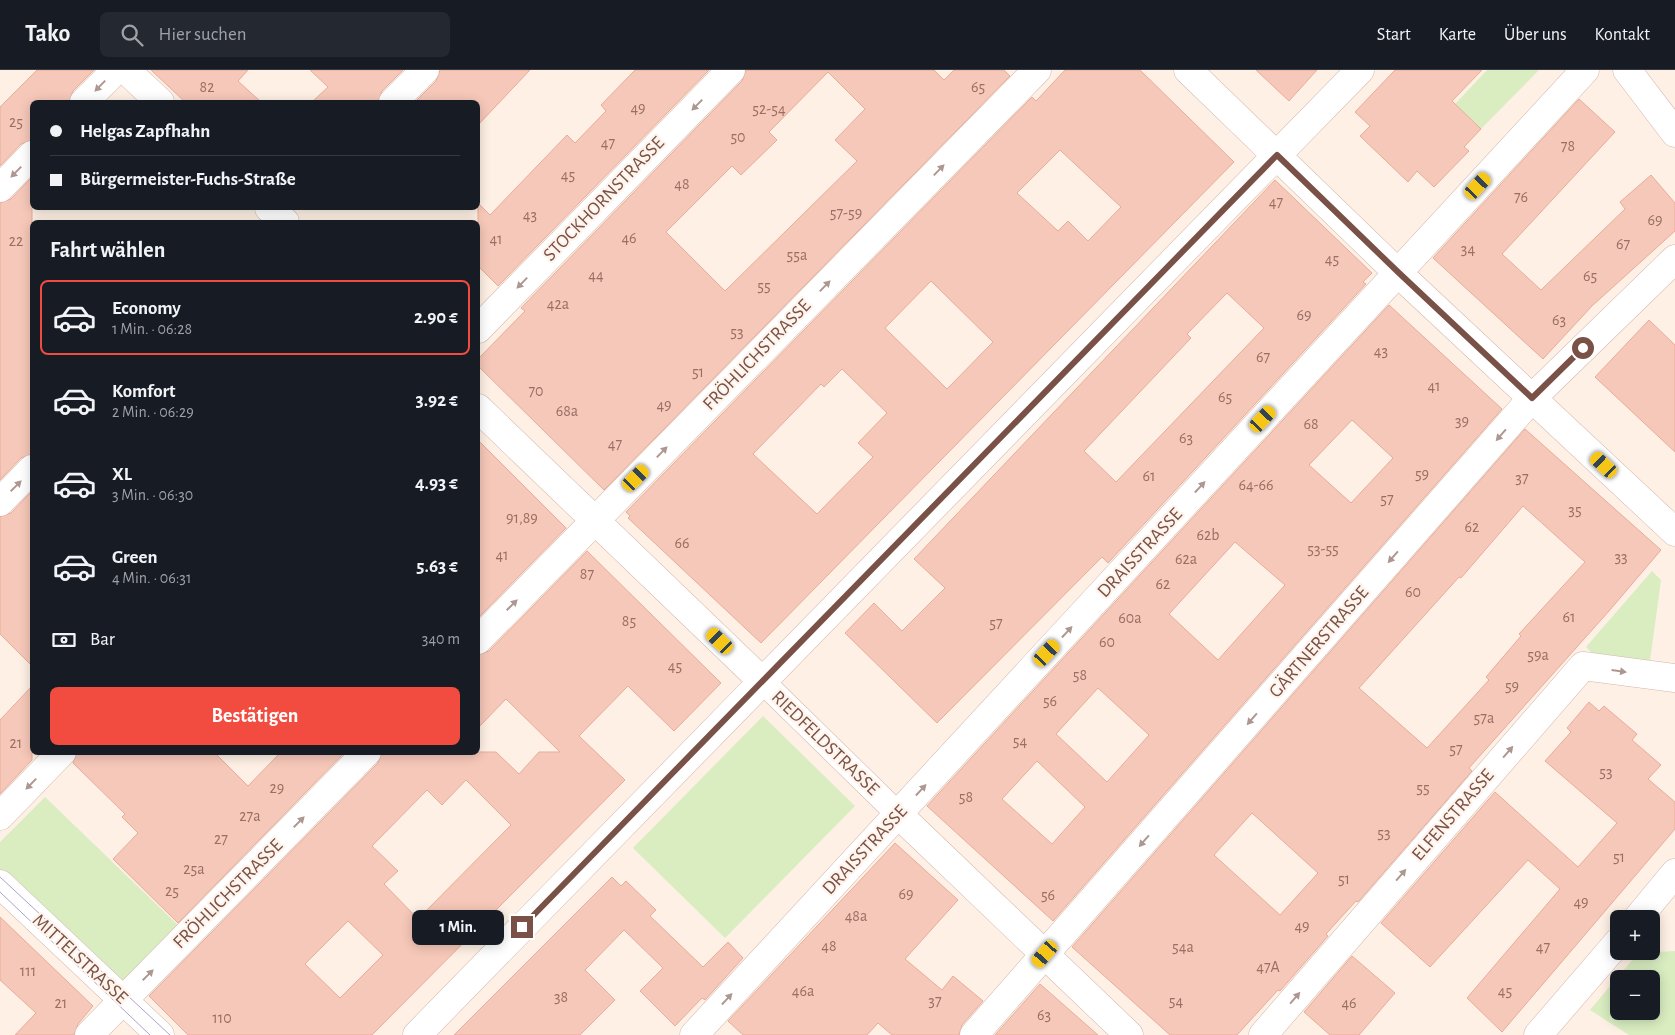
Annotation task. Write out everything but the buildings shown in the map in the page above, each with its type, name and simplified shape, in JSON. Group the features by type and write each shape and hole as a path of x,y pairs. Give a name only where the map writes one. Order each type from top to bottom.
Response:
{"street":[{"path":"86,100 116,70"},
{"path":"126,70 158,100"},
{"path":"395,100 425,70"},
{"name":"STOCKHORNSTRASSE","path":"480,326 731,70"},
{"name":"FRÖHLICHSTRASSE","path":"480,638 1037,70"},
{"path":"1188,70 1398,272 1675,532"},
{"path":"417,1035 1360,70"},
{"name":"DRAISSTRASSE","path":"694,1035 1585,70"},
{"path":"1626,70 1675,133"},
{"path":"0,188 30,157"},
{"name":"GÄRTNERSTRASSE","path":"974,1035 1532,398 1675,259"},
{"name":"RIEDFELDSTRASSE","path":"480,410 898,814 1130,1035"},
{"path":"0,502 30,471"},
{"name":"ELFENSTRASSE","path":"1263,1035 1583,666 1675,678"},
{"path":"0,816 59,755"},
{"name":"FRÖHLICHSTRASSE","path":"89,1035 364,755"},
{"path":"1644,910 1675,873"},
{"name":"MITTELSTRASSE","path":"0,884 160,1035"},
{"path":"1538,1035 1610,951"}],"green space":[{"path":"1487,70 1539,70 1481,129 1455,104"},
{"path":"1652,571 1661,580 1650,661 1592,653 1586,647"},
{"path":"763,716 855,806 725,938 633,848"},
{"path":"45,797 183,930 124,989 0,870 0,842"},
{"path":"1675,951 1675,1035 1629,1035 1590,1010 1610,986 1610,1020 1660,1020 1660,970 1624,970 1632,960 1660,960 1660,952"}],"tram line":[{"path":"0,877 170,1035"},
{"path":"0,892 150,1035"}],"route":[{"path":"522,927 1277,155 1532,398 1583,348"}]}
